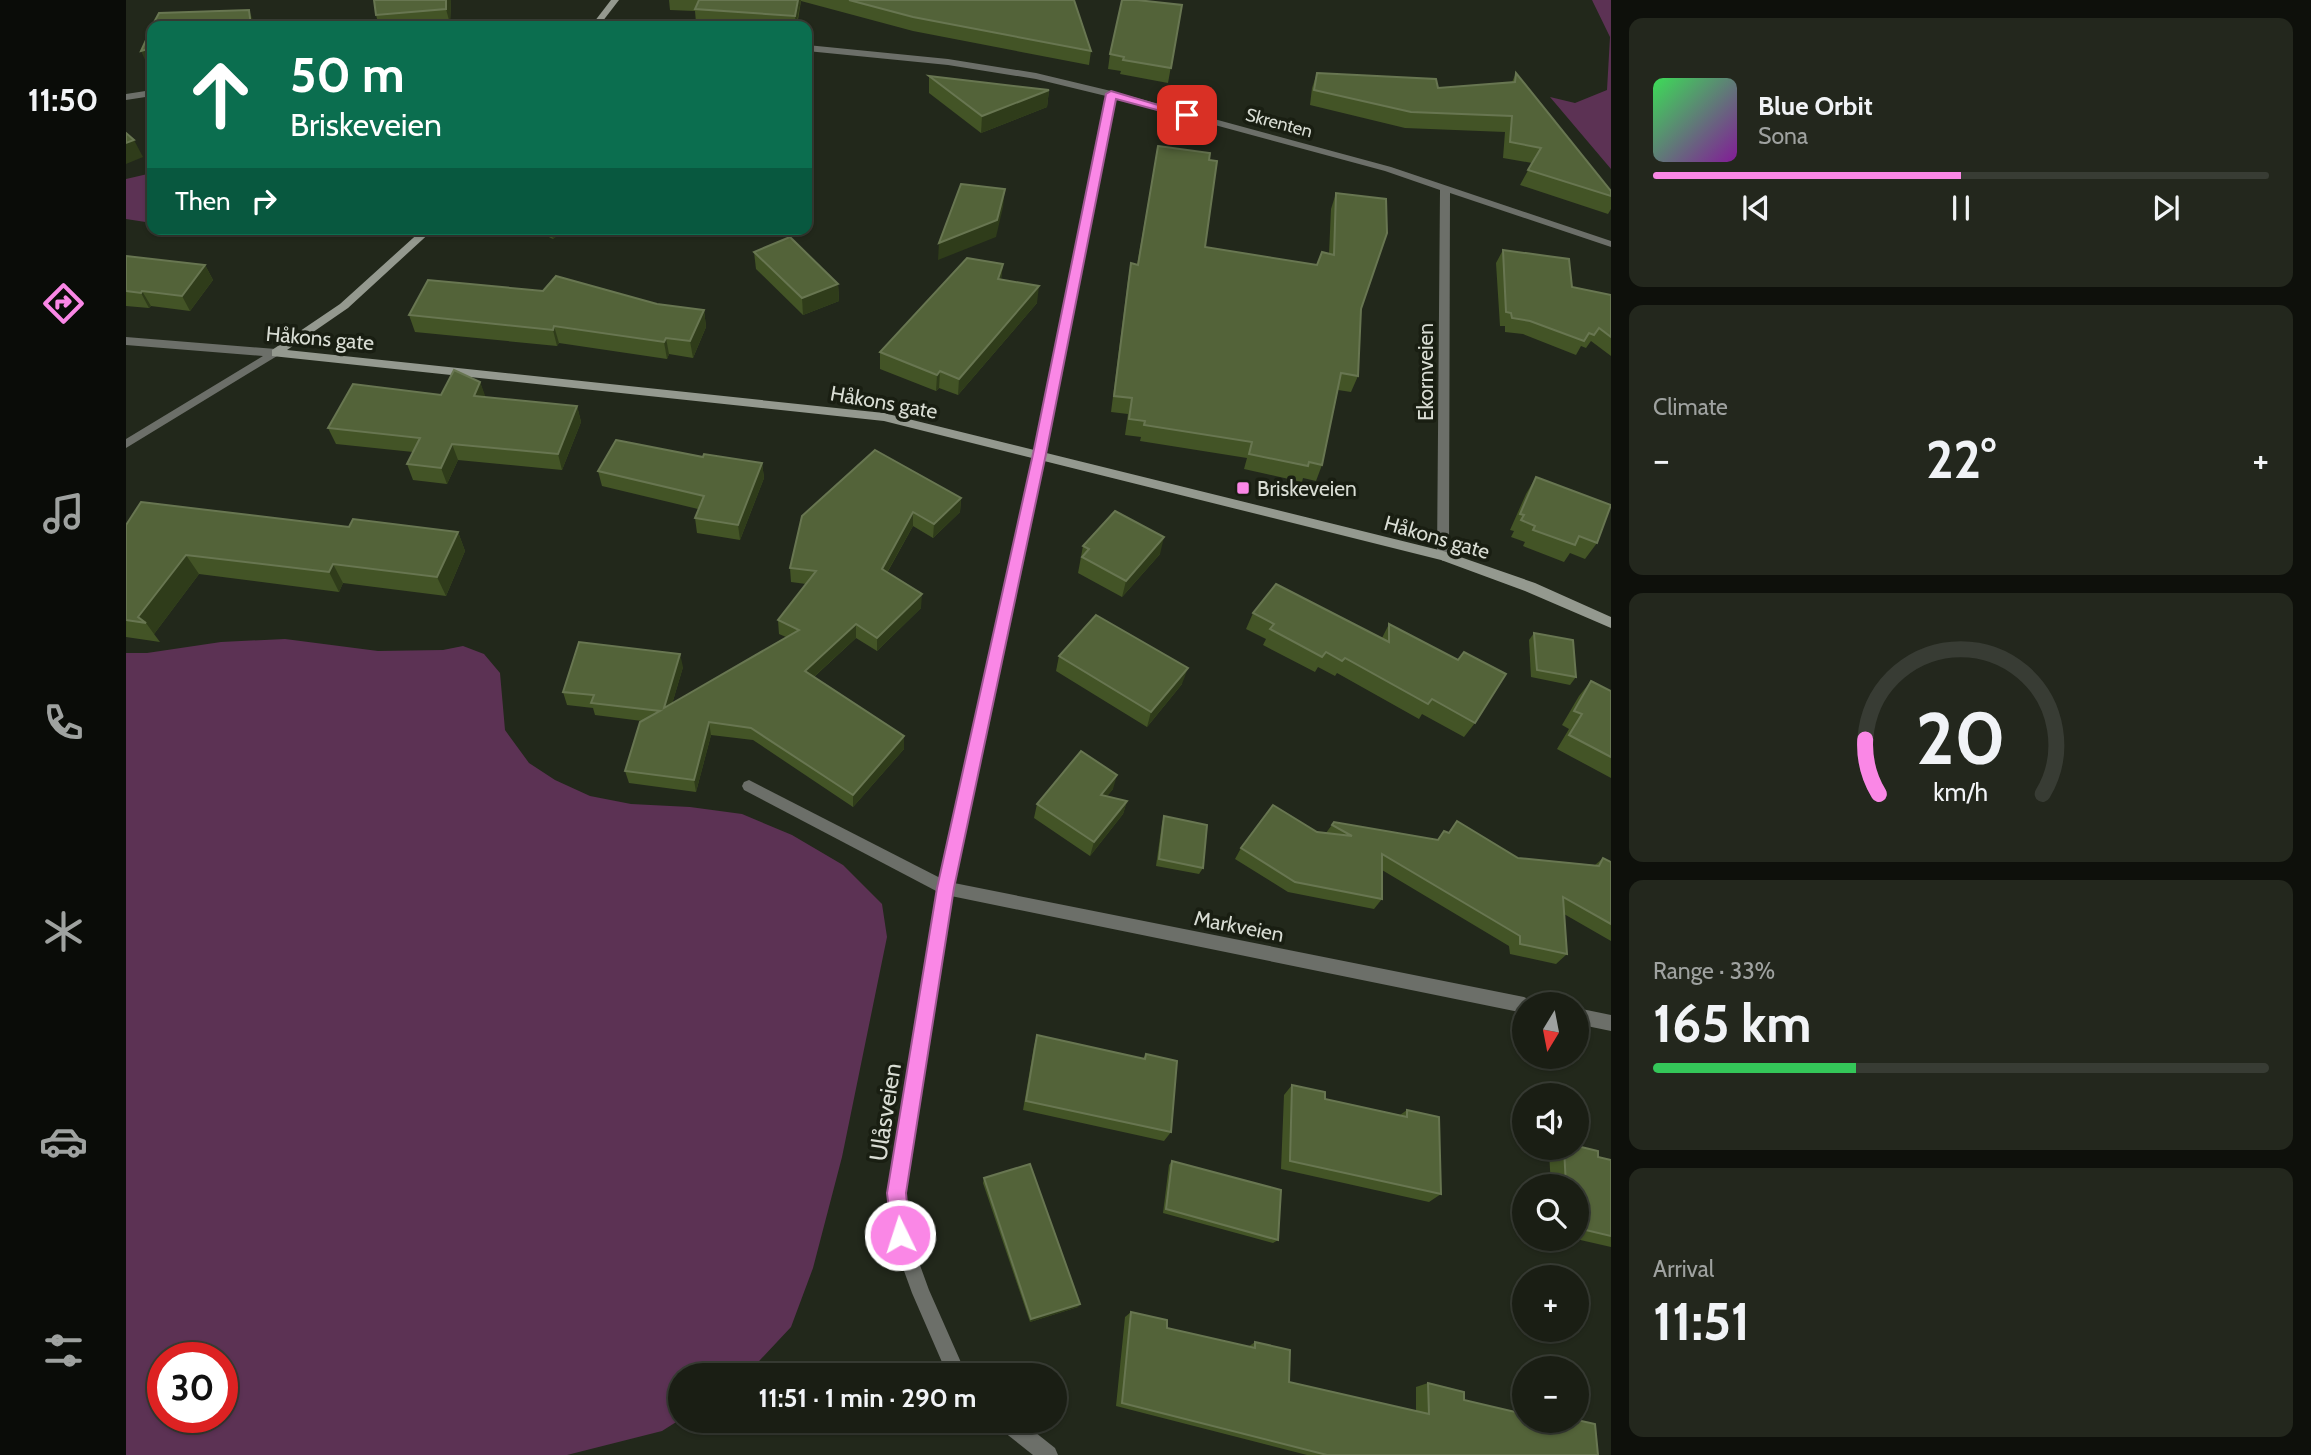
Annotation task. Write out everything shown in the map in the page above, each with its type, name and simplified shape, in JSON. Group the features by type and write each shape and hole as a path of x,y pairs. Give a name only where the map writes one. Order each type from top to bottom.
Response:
{"main road":[{"path":"599,21 615,0"},
{"path":"276,353 344,306 422,235"},
{"name":"Håkons gate","path":"276,353 884,417 1443,556 1530,587 1611,623"}],"street":[{"name":"Skrenten","path":"812,48 948,62 1036,76 1111,94 1388,169 1611,244"},
{"path":"126,97 147,94"},
{"path":"946,888 1039,454 1111,94"},
{"name":"Ekornveien","path":"1443,556 1445,187"},
{"name":"Håkons gate","path":"126,341 276,353"},
{"path":"126,444 276,353"},
{"name":"Markveien","path":"749,786 946,888 1512,1003"},
{"name":"Ulåsveien","path":"946,888 897,1193 900,1235 921,1293 952,1363"},
{"path":"1589,1018 1611,1023"},
{"path":"1021,1433 1048,1455"}],"shaded area":[{"path":"1592,0 1611,0 1611,169 1550,97 1575,103 1607,90 1610,37"},
{"path":"147,174 147,222 126,219 126,179"},
{"path":"285,639 378,651 443,650 463,646 484,654 500,673 505,730 529,763 555,780 590,796 631,804 690,807 742,814 792,835 843,865 882,904 887,937 842,1157 813,1268 791,1327 757,1363 668,1363 668,1427 567,1455 126,1455 126,653 147,653 221,642"}],"building":[{"path":"374,0 446,0 446,9 376,15"},
{"path":"699,0 798,0 795,16 695,9"},
{"path":"849,0 1074,0 1091,51 913,17"},
{"path":"1122,0 1182,5 1171,68 1123,60 1124,57 1110,54"},
{"path":"249,10 250,21 155,21 159,13"},
{"path":"147,38 147,49 141,51"},
{"path":"1317,73 1436,79 1438,88 1515,82 1516,73 1611,191 1611,196 1528,170 1541,148 1510,142 1512,116 1411,112 1314,90"},
{"path":"929,76 1049,90 982,116"},
{"path":"126,133 134,140 126,143"},
{"path":"1158,146 1210,153 1209,160 1217,161 1205,247 1317,265 1322,252 1334,255 1336,193 1386,199 1387,233 1361,309 1358,376 1341,373 1322,465 1309,462 1308,466 1249,454 1252,442 1144,425 1145,421 1129,419 1132,398 1114,396 1131,263 1138,265"},
{"path":"961,184 1005,189 997,220 939,243"},
{"path":"790,237 838,284 802,298 754,252"},
{"path":"1503,250 1569,259 1572,287 1611,295 1611,337 1599,328 1594,335 1589,333 1584,341 1530,321 1512,318 1511,313 1506,312"},
{"path":"126,256 205,265 182,296 141,293 126,291"},
{"path":"967,258 1003,264 998,279 1039,286 959,379 940,371 937,375 880,352"},
{"path":"556,276 657,304 704,310 690,341 666,338 664,342 554,326 553,330 409,315 428,280 543,291"},
{"path":"454,370 480,382 474,396 577,406 558,454 452,444 441,468 407,464 420,438 328,428 353,384 441,395"},
{"path":"616,440 703,457 704,454 762,463 738,525 695,518 704,496 598,471"},
{"path":"875,450 961,498 934,524 913,512 882,569 922,594 877,638 856,624 805,671 904,736 853,795 751,728 709,722 694,780 625,771 640,722 660,711 591,703 594,695 563,692 579,642 680,654 664,708 799,630 778,620 816,571 790,568 802,516"},
{"path":"1536,477 1611,505 1597,543 1579,536 1575,545 1533,530 1535,526 1521,520 1524,515 1520,514"},
{"path":"141,502 349,527 353,519 458,532 437,577 333,564 329,572 186,555 138,617 146,623 126,620 126,525"},
{"path":"1115,511 1164,537 1126,581 1082,557 1089,549 1083,546"},
{"path":"1276,584 1389,642 1389,624 1458,660 1464,652 1506,674 1475,723 1432,699 1428,704 1345,658 1342,661 1326,652 1322,657 1270,629 1274,624 1253,613"},
{"path":"1096,615 1188,668 1151,712 1059,656"},
{"path":"1534,633 1573,640 1576,677 1537,670"},
{"path":"1591,681 1611,691 1611,757 1569,735 1582,714 1574,711"},
{"path":"1081,751 1117,775 1101,795 1127,801 1094,842 1037,804"},
{"path":"1273,805 1317,832 1352,836 1332,825 1334,822 1438,840 1444,831 1449,833 1457,821 1518,858 1599,866 1603,858 1611,862 1611,924 1563,897 1567,954 1520,944 1520,936 1382,854 1382,899 1295,882 1241,848"},
{"path":"1164,816 1207,825 1203,868 1159,859"},
{"path":"1037,1035 1145,1059 1146,1054 1177,1061 1171,1132 1026,1101"},
{"path":"1292,1085 1325,1092 1325,1099 1407,1117 1407,1110 1439,1117 1441,1194 1290,1161"},
{"path":"1589,1149 1598,1151 1598,1157 1611,1160 1611,1236 1589,1231 1589,1174 1565,1174 1565,1160 1589,1160"},
{"path":"1172,1161 1281,1190 1278,1240 1166,1209"},
{"path":"1030,1164 1080,1304 1031,1319 984,1178"},
{"path":"1131,1312 1167,1320 1167,1328 1255,1348 1255,1342 1290,1350 1289,1382 1429,1414 1428,1383 1464,1392 1464,1400 1512,1411 1512,1433 1589,1433 1589,1423 1595,1424 1598,1455 1327,1455 1122,1403"}],"place":[{"name":"Briskeveien","path":"1243,488"}],"route":[{"path":"900,1235 897,1193 946,888 1039,454 1111,94 1187,115"}]}
